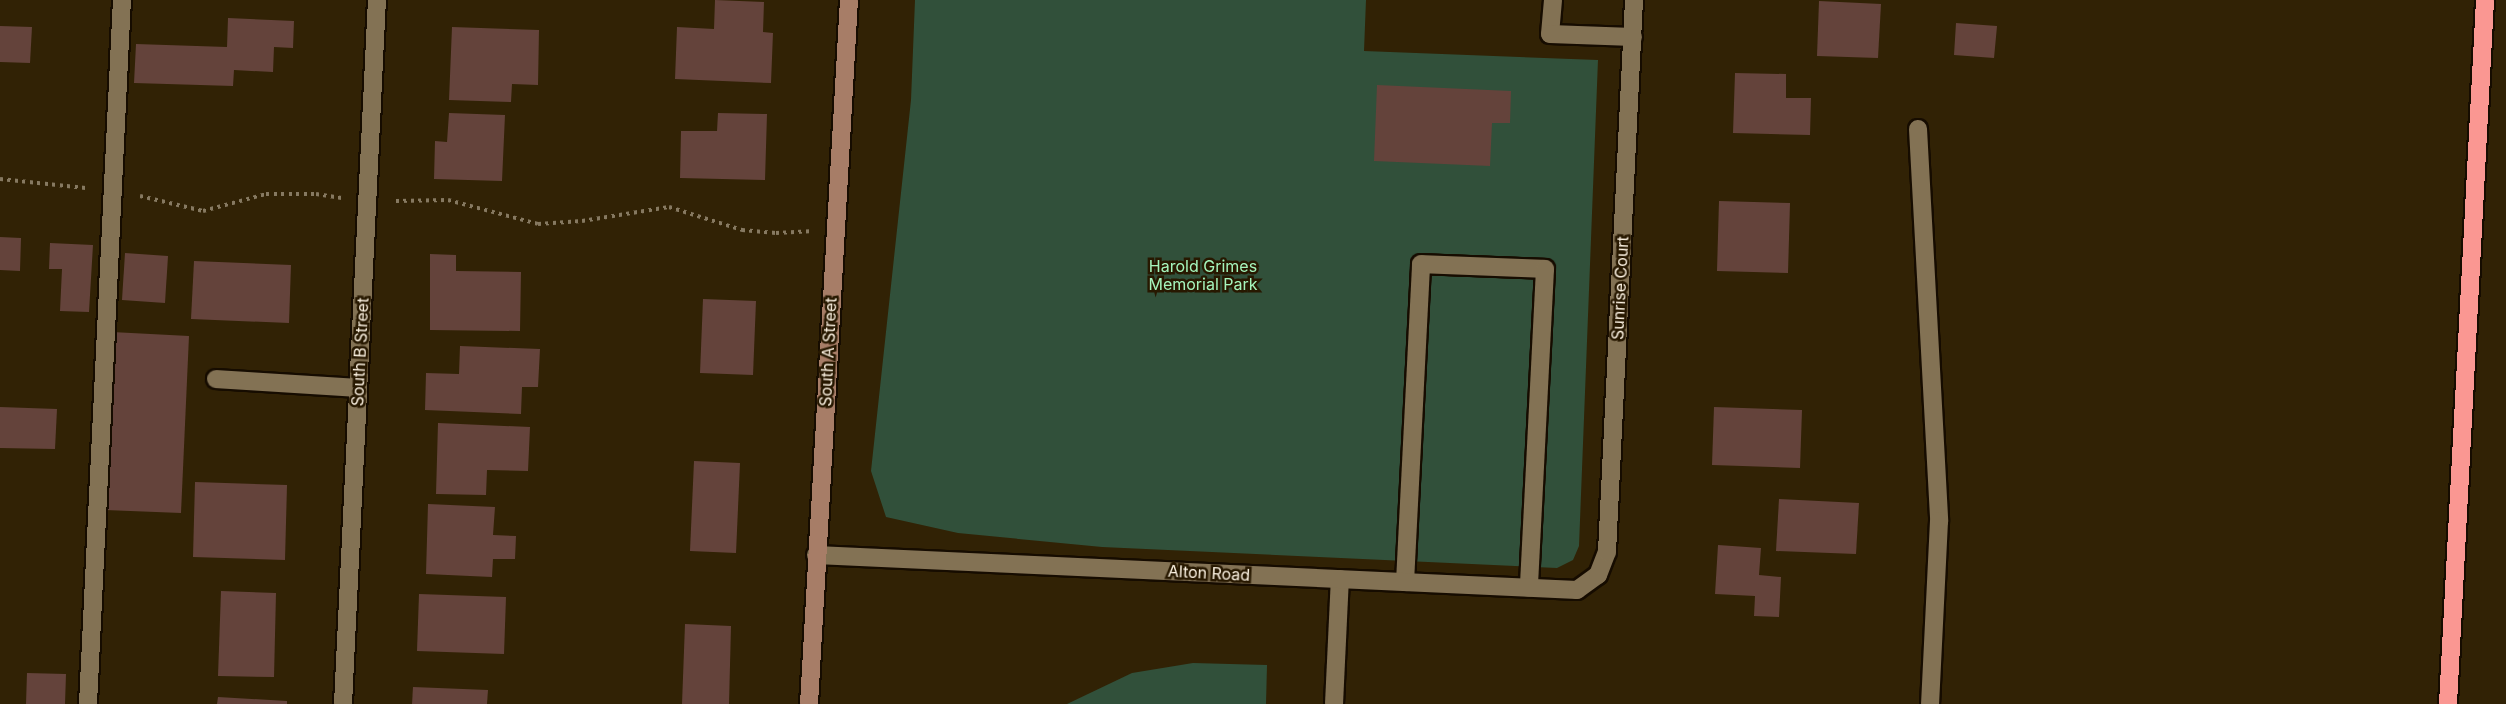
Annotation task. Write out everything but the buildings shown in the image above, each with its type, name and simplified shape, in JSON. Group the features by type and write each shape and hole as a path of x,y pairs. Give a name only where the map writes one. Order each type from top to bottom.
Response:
{"highway":[{"path":"2481,0 2485,24"},
{"path":"2448,704 2486,0"}],"street":[{"path":"88,704 122,0"},
{"name":"South B Street","path":"343,704 377,0"},
{"name":"South A Street","path":"809,704 849,0"},
{"path":"1553,0 1550,34 1633,37"},
{"name":"Sunrise Court","path":"1598,575 1607,552 1634,0"},
{"path":"1918,129 1939,521 1930,704"},
{"path":"1405,582 1421,264 1534,269 1545,270 1529,588"},
{"path":"216,379 358,388"},
{"name":"Alton Road","path":"816,555 1577,590 1598,575"},
{"path":"1334,704 1340,579"}],"path":[{"path":"0,178 113,189 203,211 266,194 316,194 342,198"},
{"path":"396,201 448,200 538,224 582,221 669,207 742,230 835,233"}],"green space":[{"name":"Harold Grimes Memorial Park","path":"915,0 1366,0 1364,51 1598,60 1579,546 1573,560 1557,568 1102,547 958,533 886,517 871,471 911,100"},
{"path":"1193,663 1267,665 1266,704 1067,704 1132,673"}]}
